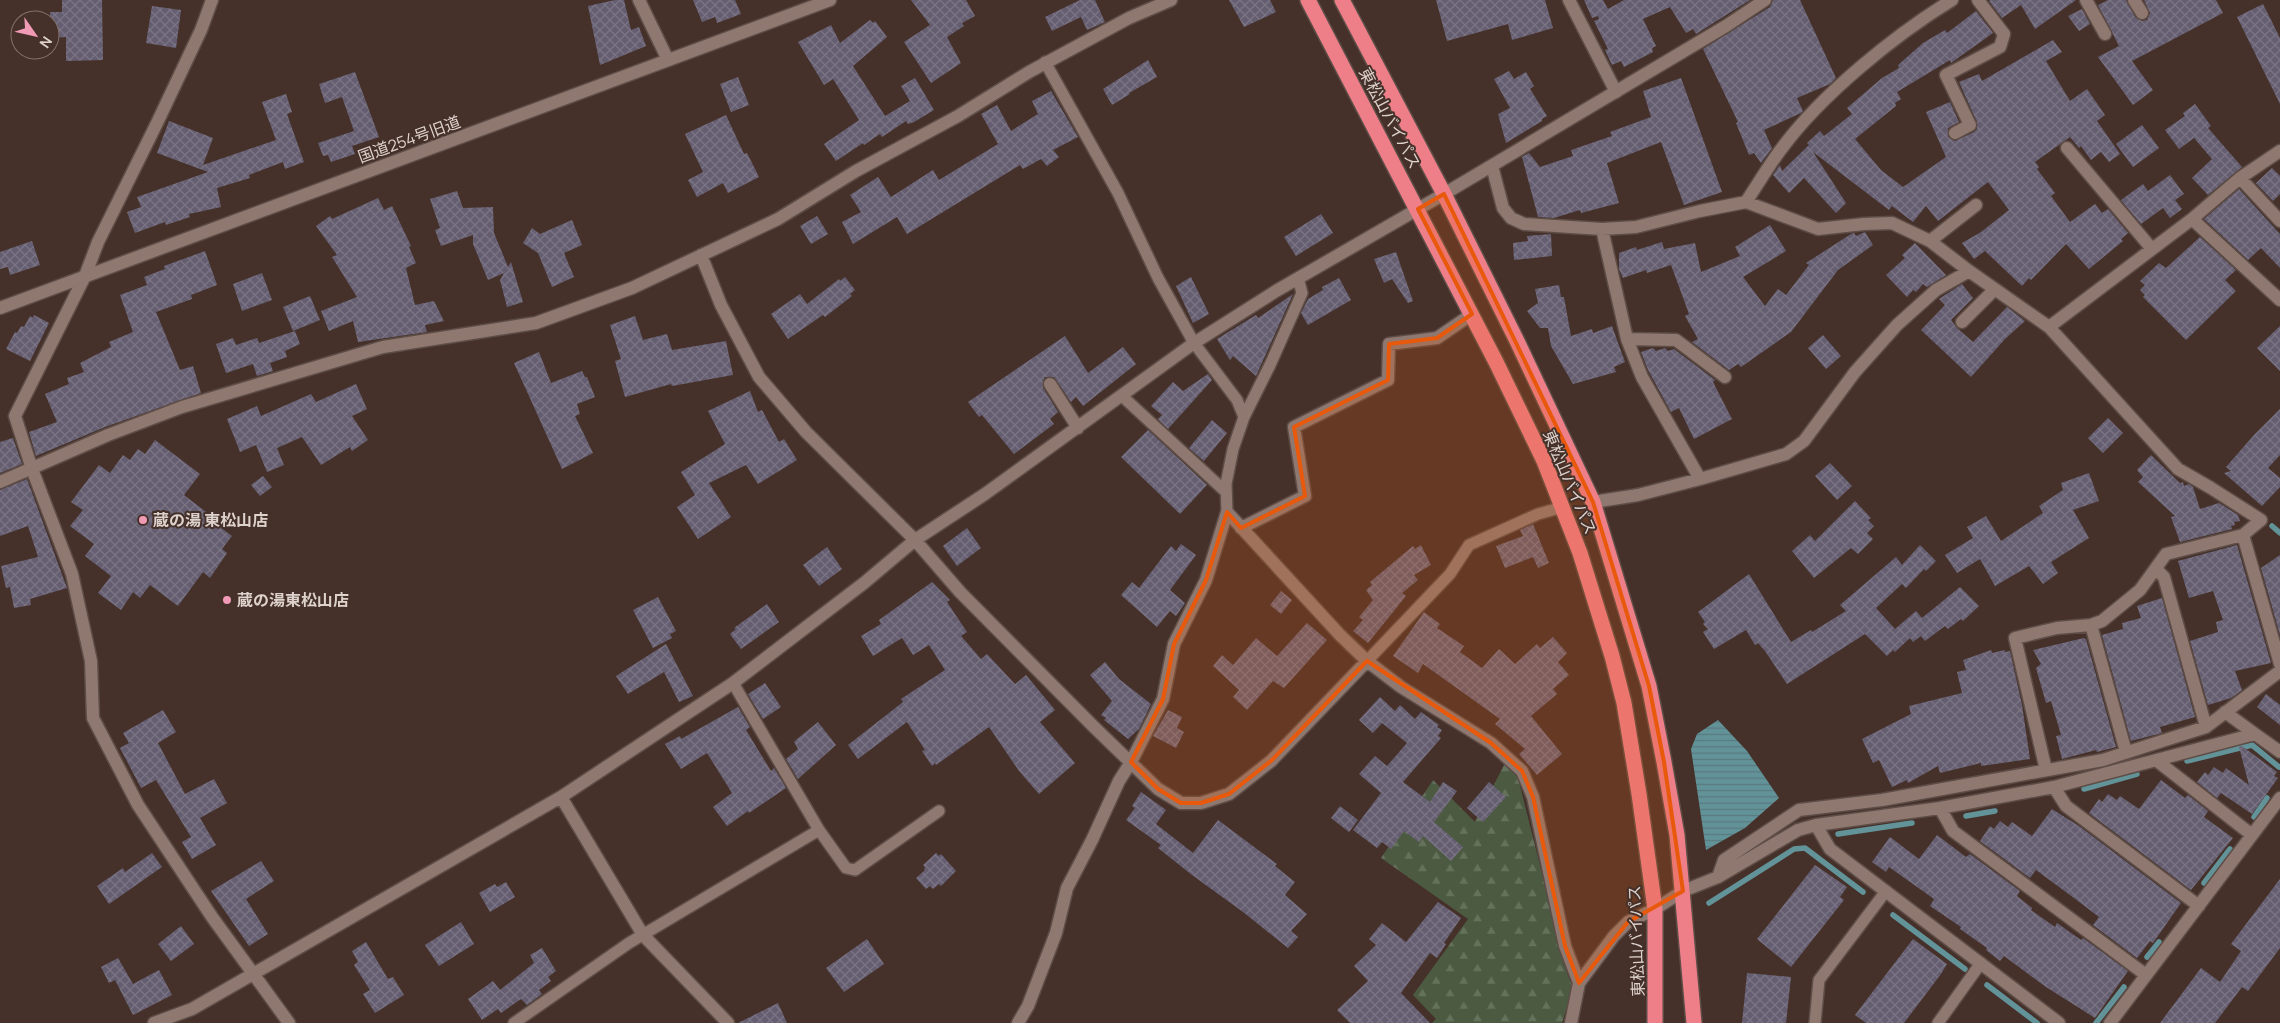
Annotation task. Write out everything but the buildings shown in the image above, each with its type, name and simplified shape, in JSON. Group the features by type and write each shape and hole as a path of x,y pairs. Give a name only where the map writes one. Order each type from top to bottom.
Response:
{"highway":[{"name":"東松山バイパス","path":"1308,0 1472,314 1544,461 1563,507 1594,595 1624,703 1640,794 1655,909 1656,1023"},
{"name":"東松山バイパス","path":"1342,0 1444,194 1593,502 1649,686 1675,825 1683,891 1694,1023"}],"street":[{"path":"212,0 201,30 98,242 85,276 15,416 32,469 72,574 91,661 93,718 138,805 212,917 289,1023"},
{"path":"639,0 668,60"},
{"name":"国道254号旧道","path":"0,308 830,0"},
{"path":"0,482 108,435 182,407 383,347 536,323 632,288 778,219 856,171 958,116 1045,62 1129,18 1170,0"},
{"path":"1569,0 1616,92"},
{"path":"154,1023 192,1009 561,797 733,683 864,583 915,540 985,494 1194,343 1298,278 1492,166 1765,0"},
{"path":"1746,202 1782,147 1815,111 1864,64 1927,15 1952,0"},
{"path":"1955,133 1970,125 1946,75 2000,47 2004,34 1978,0"},
{"path":"2086,0 2104,34"},
{"path":"2134,0 2142,13"},
{"path":"2067,148 2152,249"},
{"path":"2049,327 2192,219 2240,178 2280,151"},
{"path":"1492,166 1503,208 1511,218 1524,224 1602,229 1636,227 1746,202 1818,229 1892,223 1930,241 2049,327 2178,469 2261,520 2243,535 2166,554 2140,590 2102,621 2091,626 2057,628 2015,638 2046,770"},
{"path":"2240,178 2280,221"},
{"path":"1930,241 1976,205"},
{"path":"2192,219 2280,300"},
{"path":"1602,229 1628,339 1642,377 1700,479"},
{"path":"701,255 721,306 759,377 806,432 915,540 960,592 1158,789 1181,803 1201,804 1229,794 1271,761 1367,660"},
{"path":"1593,502 1638,494 1700,479 1786,454 1804,441 1855,372 1897,324 1936,290 1969,271"},
{"path":"1962,322 1995,289"},
{"path":"1241,528 1304,496 1294,427 1388,380 1389,344 1437,338 1472,314"},
{"path":"1628,339 1676,340 1725,377"},
{"path":"1050,384 1078,428"},
{"path":"1227,512 1340,635 1367,660 1401,687 1491,743 1522,771 1533,797 1565,946 1579,983"},
{"path":"1018,1023 1028,1006 1056,933 1067,888 1092,840 1119,781 1131,762 1163,699 1174,644 1206,580 1227,512"},
{"path":"2243,535 2280,664"},
{"path":"2156,569 2164,577 2206,727"},
{"path":"2091,626 2126,752"},
{"path":"1718,877 1724,860 1800,810 1892,798 2103,760 2206,727 2280,671"},
{"path":"2225,712 2280,752"},
{"path":"1571,1023 1579,983 1614,936 1628,922 1655,909 1683,891 1718,877 1798,830 1816,825 1940,808 2054,787 2255,734"},
{"path":"2156,760 2252,835"},
{"path":"2054,787 2066,806 2199,906"},
{"path":"561,797 643,935 728,1023"},
{"path":"2110,1023 2280,798"},
{"path":"1940,808 1953,831 2146,975"},
{"path":"1816,825 1830,849 2059,1023"}],"lane":[{"path":"1045,62 1118,192 1158,278 1194,343 1237,400 1244,417"},
{"path":"1227,512 1226,484 1233,449 1244,417 1270,365 1302,293 1298,278"},
{"path":"1122,396 1226,492"},
{"path":"1367,660 1450,574 1468,545 1538,514 1563,507"},
{"path":"733,683 819,830 846,868 855,870 939,811"},
{"path":"514,1023 643,935 819,830"},
{"path":"1815,1023 1819,980 1886,891"},
{"path":"1938,1023 1981,963"}],"highlighted area":[{"path":"1444,194 1593,502 1649,686 1664,762 1683,891 1628,922 1579,983 1565,946 1533,797 1522,771 1491,743 1367,661 1271,761 1229,794 1201,803 1181,803 1158,789 1131,762 1163,699 1174,644 1206,580 1227,512 1241,528 1305,496 1294,427 1388,380 1389,344 1437,338 1472,314 1418,209"}],"green space":[{"path":"1505,763 1517,774 1567,973 1573,988 1562,1023 1432,1023 1436,1019 1413,995 1468,919 1381,858 1433,780 1475,822"}],"water":[{"path":"1718,720 1747,751 1779,798 1745,828 1706,850 1691,749 1697,734"}],"waterway":[{"path":"2272,526 2280,533"},
{"path":"2187,761 2252,745 2279,767"},
{"path":"2084,789 2137,774"},
{"path":"2254,817 2267,798"},
{"path":"1966,816 1995,811"},
{"path":"1838,834 1912,823"},
{"path":"1709,903 1794,849 1805,848 1863,892"},
{"path":"2204,883 2230,849"},
{"path":"1893,915 1965,969"},
{"path":"2147,957 2159,942"},
{"path":"1987,985 2037,1023"},
{"path":"2096,1023 2124,987"}],"place":[{"name":"蔵の湯 東松山店","path":"143,520"},
{"name":"蔵の湯東松山店","path":"227,600"}]}
